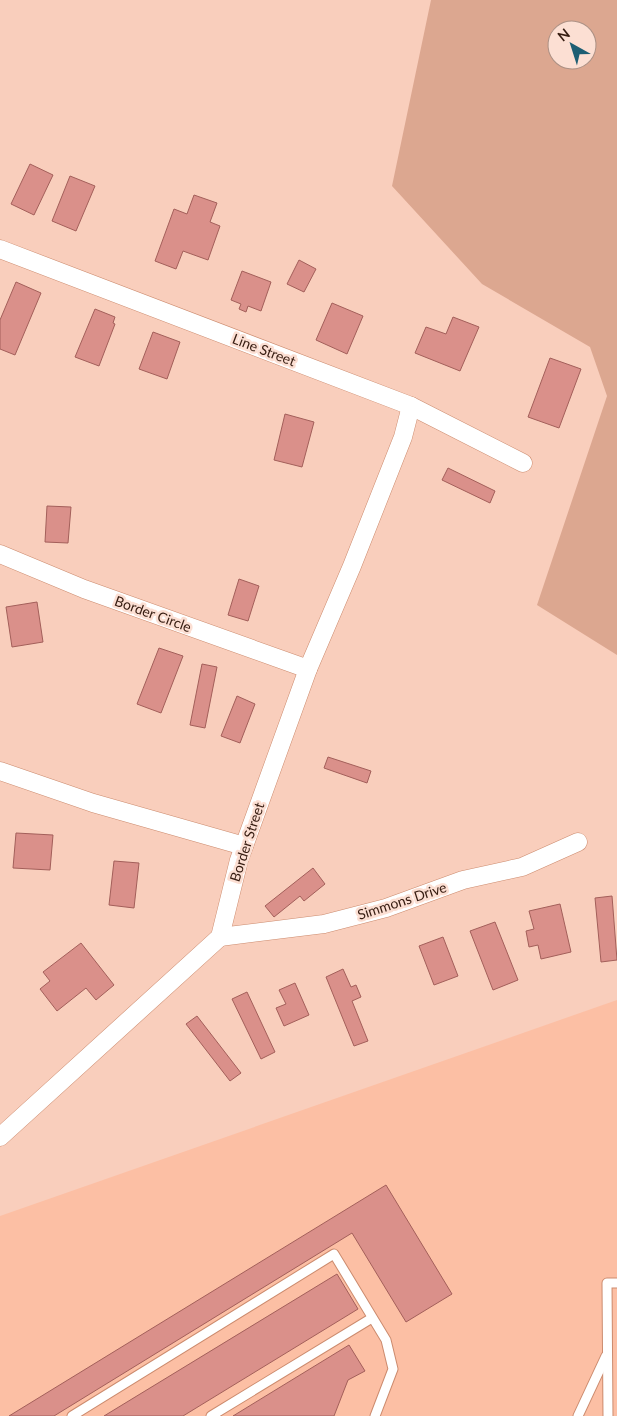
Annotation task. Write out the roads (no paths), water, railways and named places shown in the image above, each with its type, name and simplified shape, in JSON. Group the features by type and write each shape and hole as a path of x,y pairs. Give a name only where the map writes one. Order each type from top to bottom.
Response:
{"street":[{"name":"Line Street","path":"0,250 411,406 524,463"},
{"name":"Border Street","path":"220,937 244,846 308,669 352,566 403,437 411,406"},
{"name":"Border Circle","path":"0,554 84,589 308,669"},
{"path":"0,771 93,803 244,846"},
{"name":"Simmons Drive","path":"220,937 324,924 386,908 464,880 522,866 578,842"},
{"path":"0,1137 220,937"}],"lane":[{"path":"72,1416 334,1254 386,1340 393,1369 375,1416"},
{"path":"608,1416 607,1283 617,1283"},
{"path":"211,1416 372,1318"},
{"path":"578,1416 608,1353"}]}
